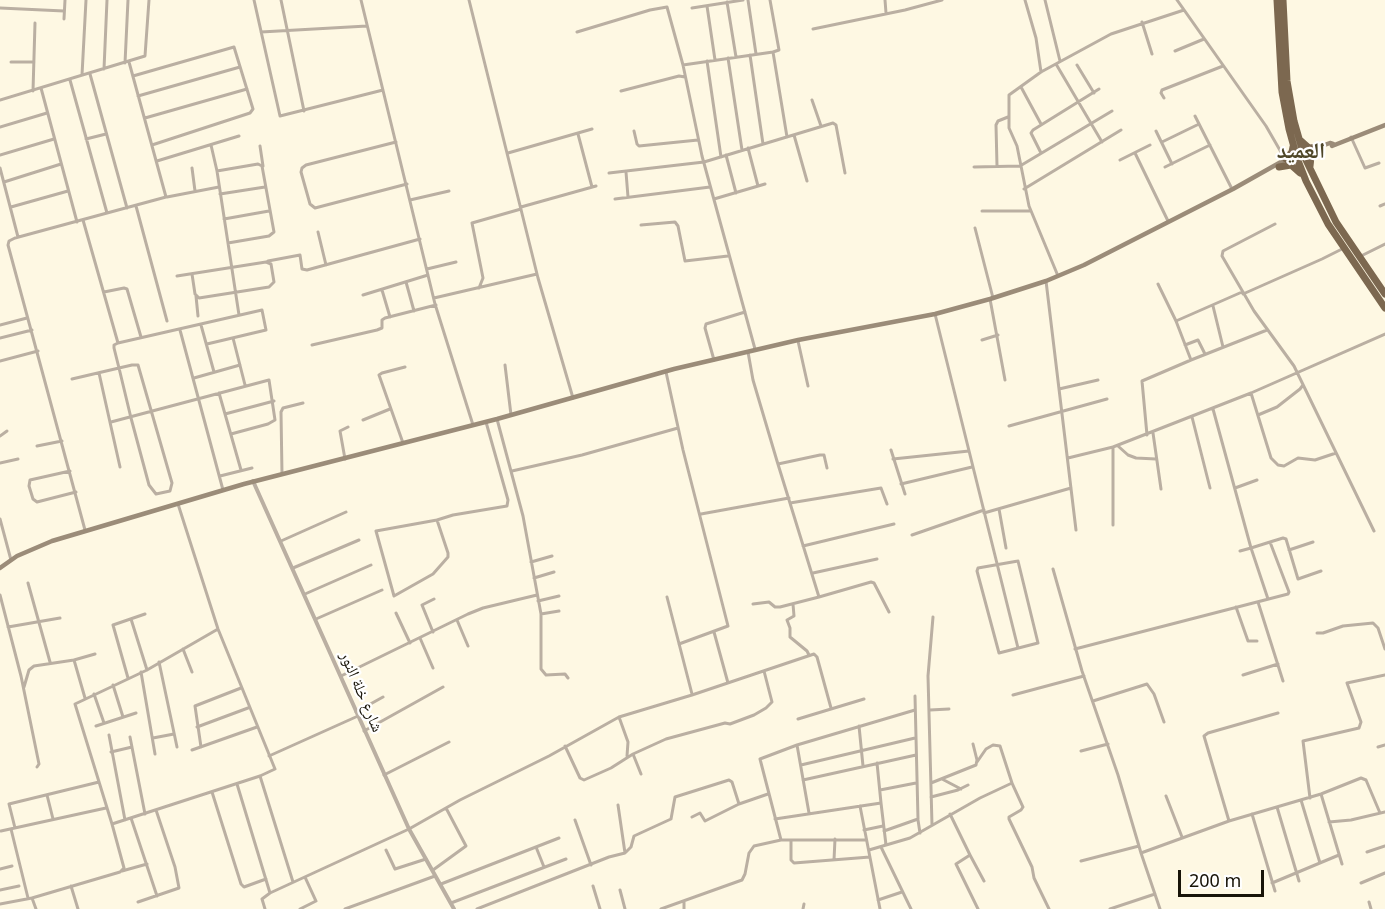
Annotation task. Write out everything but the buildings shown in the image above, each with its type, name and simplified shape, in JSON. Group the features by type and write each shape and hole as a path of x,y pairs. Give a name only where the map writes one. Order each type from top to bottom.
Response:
{"highway":[{"path":"1277,0 1282,92 1306,181"},
{"path":"1283,0 1287,81 1295,139 1292,152 1285,159"},
{"path":"1295,139 1306,147 1319,149"},
{"path":"1313,177 1310,160 1319,149"},
{"path":"1300,155 1336,222 1359,257 1385,308"},
{"path":"1278,166 1295,167 1306,181 1328,224 1344,248 1385,294"}],"main road":[{"path":"1278,166 1285,159 1385,126"},
{"path":"0,568 40,545 254,481 486,422 714,360 798,340 935,314 1046,281 1169,222 1300,155"}],"street":[{"path":"64,19 65,0"},
{"path":"82,75 86,0"},
{"path":"104,69 107,0"},
{"path":"128,0 127,62 133,76 166,197"},
{"path":"0,100 146,55 149,0"},
{"path":"254,0 279,115 304,111 383,90"},
{"path":"281,0 304,111"},
{"path":"361,0 435,305 473,425"},
{"path":"470,0 537,274 573,398"},
{"path":"692,8 743,0"},
{"path":"748,0 756,54"},
{"path":"683,65 779,50 770,0"},
{"path":"885,0 886,14"},
{"path":"813,29 942,0"},
{"path":"1025,0 1041,72"},
{"path":"1045,0 1058,63 1102,142"},
{"path":"1177,0 1266,126 1285,159"},
{"path":"666,1 683,65 698,140 755,350"},
{"path":"728,2 736,57"},
{"path":"707,6 715,60"},
{"path":"577,32 667,7"},
{"path":"0,8 64,11"},
{"path":"1058,276 1030,211 1024,189 1017,146 1009,128 1009,95 1033,80 1041,72 1111,34 1184,10"},
{"path":"1142,22 1152,54"},
{"path":"33,91 35,23"},
{"path":"261,32 368,26"},
{"path":"1175,51 1204,39"},
{"path":"133,76 232,47 235,48 253,109 250,113 152,145"},
{"path":"773,52 787,137"},
{"path":"750,55 763,144"},
{"path":"728,58 742,150"},
{"path":"11,62 34,62"},
{"path":"707,62 724,156 736,193"},
{"path":"1077,65 1094,93"},
{"path":"1164,98 1162,90 1223,66"},
{"path":"138,96 240,67"},
{"path":"89,73 127,208"},
{"path":"621,91 679,76 685,77"},
{"path":"70,80 107,213"},
{"path":"1021,87 1041,124"},
{"path":"41,88 77,222"},
{"path":"145,118 247,89"},
{"path":"1041,153 1031,133 1033,130 1099,89"},
{"path":"812,100 821,126"},
{"path":"974,167 1020,166 1112,111"},
{"path":"0,127 47,112"},
{"path":"1195,116 1232,190"},
{"path":"997,166 996,125 998,121 1008,117"},
{"path":"609,173 704,162 833,123 836,125 845,173"},
{"path":"1162,142 1199,124"},
{"path":"508,153 592,129"},
{"path":"634,130 639,146 698,140"},
{"path":"1024,189 1121,130"},
{"path":"1156,130 1172,164"},
{"path":"479,288 483,278 472,223 594,187 578,133"},
{"path":"86,139 106,134"},
{"path":"794,135 807,181"},
{"path":"157,161 239,136"},
{"path":"1350,137 1365,168 1379,163"},
{"path":"0,155 54,139"},
{"path":"396,142 306,165 301,172 310,204 315,208 407,184"},
{"path":"211,145 217,171 238,315"},
{"path":"1165,167 1210,145"},
{"path":"228,243 274,232 260,146"},
{"path":"1120,160 1150,146"},
{"path":"748,148 758,186"},
{"path":"1278,150 1278,166"},
{"path":"1135,153 1169,222"},
{"path":"4,182 61,164"},
{"path":"217,171 258,164 263,168"},
{"path":"0,168 18,237"},
{"path":"192,168 195,191"},
{"path":"626,171 628,197"},
{"path":"714,199 765,184"},
{"path":"85,530 8,245 9,241 166,197 219,187"},
{"path":"220,194 266,187"},
{"path":"615,199 710,187"},
{"path":"11,207 68,191"},
{"path":"410,200 449,191"},
{"path":"136,206 167,321"},
{"path":"224,219 270,211"},
{"path":"982,211 1030,211"},
{"path":"83,220 118,343"},
{"path":"641,225 675,222 678,226 685,261 729,256"},
{"path":"1275,224 1222,252 1222,256 1242,293 1298,374 1374,531"},
{"path":"975,228 992,298 1005,380"},
{"path":"318,232 326,265"},
{"path":"177,276 300,255 304,269 420,239"},
{"path":"1359,257 1385,244"},
{"path":"1176,321 1344,248"},
{"path":"195,294 200,298 272,285 274,282 271,264 264,262"},
{"path":"427,269 456,262"},
{"path":"192,274 198,316"},
{"path":"434,298 537,274"},
{"path":"363,295 428,275"},
{"path":"1046,281 1076,530"},
{"path":"406,282 414,311"},
{"path":"1158,284 1191,360"},
{"path":"104,292 127,289 141,338"},
{"path":"382,289 390,317"},
{"path":"312,345 377,330 382,328 382,320 435,305"},
{"path":"1213,306 1223,347"},
{"path":"72,379 99,373 119,368 135,364 139,367 172,483 168,492 156,494 152,489 131,418 119,368 114,348 114,345 262,310 266,330 207,344"},
{"path":"714,360 705,328 706,324 745,312"},
{"path":"935,314 1018,648"},
{"path":"0,325 28,318"},
{"path":"201,324 214,372"},
{"path":"180,329 223,490"},
{"path":"0,338 32,330"},
{"path":"1148,435 1142,381 1267,330"},
{"path":"1068,458 1116,447 1148,435 1298,374 1385,334"},
{"path":"982,340 998,335"},
{"path":"233,338 245,385"},
{"path":"798,340 808,386"},
{"path":"1185,345 1198,340 1205,354"},
{"path":"0,361 38,351"},
{"path":"748,352 753,380 819,597"},
{"path":"194,378 240,365"},
{"path":"505,365 511,415"},
{"path":"403,443 379,375 382,372 405,367"},
{"path":"666,372 728,626 679,644"},
{"path":"99,373 120,467"},
{"path":"111,422 269,380 276,416 274,422 231,434"},
{"path":"1059,389 1098,380"},
{"path":"1258,416 1278,406 1303,385"},
{"path":"219,393 241,470"},
{"path":"1251,393 1271,458 1278,465 1284,466 1298,458 1315,460 1336,453"},
{"path":"1009,426 1107,399"},
{"path":"225,414 274,401"},
{"path":"282,474 281,412 283,408 303,403"},
{"path":"363,420 390,409"},
{"path":"1213,409 1251,548 1268,599"},
{"path":"1192,417 1209,488"},
{"path":"497,419 512,471 541,615 540,664 542,672 546,675 565,674 568,678"},
{"path":"437,520 448,553 445,561 433,574 394,596 376,531 437,520 453,514 507,506 508,500 486,422"},
{"path":"345,459 340,431 348,427"},
{"path":"512,471 582,455 678,428"},
{"path":"0,436 7,431"},
{"path":"1153,433 1161,489"},
{"path":"37,446 62,441"},
{"path":"1116,447 1136,458 1156,459"},
{"path":"1113,525 1116,447"},
{"path":"891,450 905,494"},
{"path":"893,459 969,451"},
{"path":"778,464 820,454 824,455 827,468"},
{"path":"0,463 18,459"},
{"path":"901,484 973,467"},
{"path":"220,476 252,468"},
{"path":"70,471 32,480 29,486 33,499 39,502 76,492"},
{"path":"1235,488 1257,480"},
{"name":"شارع خلة النور","path":"254,481 409,829 454,909"},
{"path":"790,503 881,488 887,504"},
{"path":"912,535 1071,488"},
{"path":"701,514 789,498"},
{"path":"112,824 275,770 218,629 178,502"},
{"path":"999,509 1006,548"},
{"path":"281,541 346,512"},
{"path":"0,519 11,560"},
{"path":"803,546 894,524"},
{"path":"1240,551 1285,538 1298,579 1321,571"},
{"path":"0,540 5,539"},
{"path":"293,568 359,540"},
{"path":"1076,649 1286,595 1289,592 1270,542"},
{"path":"1289,550 1313,542"},
{"path":"531,562 552,556"},
{"path":"813,573 878,559"},
{"path":"1018,561 1038,643 998,652 977,571 978,568 997,565 1018,561"},
{"path":"305,594 371,565"},
{"path":"1053,569 1084,676 1160,909"},
{"path":"534,578 554,572"},
{"path":"753,604 769,602 777,607 871,582 874,583 889,612"},
{"path":"28,583 50,662"},
{"path":"316,619 382,590"},
{"path":"0,595 24,687 39,764 37,767"},
{"path":"341,676 483,608 537,595"},
{"path":"538,601 559,596"},
{"path":"667,597 692,695"},
{"path":"433,632 422,605 434,599"},
{"path":"1258,602 1283,681"},
{"path":"793,604 794,616 787,620 790,637 809,655"},
{"path":"1236,607 1248,642 1257,641"},
{"path":"541,615 559,611"},
{"path":"396,613 410,643"},
{"path":"128,678 113,625 145,614"},
{"path":"932,825 928,676 933,617"},
{"path":"8,627 60,618"},
{"path":"131,619 147,670"},
{"path":"457,620 468,646"},
{"path":"1317,633 1343,626 1373,623 1378,628 1385,649"},
{"path":"122,871 124,868 112,824 75,704 147,670 218,629"},
{"path":"714,632 728,682"},
{"path":"420,638 433,668"},
{"path":"183,649 192,672"},
{"path":"24,687 31,668 50,662 74,660 95,654"},
{"path":"266,909 262,899 270,893 409,829 619,717 809,655 816,656 831,708"},
{"path":"74,660 85,698"},
{"path":"159,662 177,747"},
{"path":"1243,675 1278,664"},
{"path":"566,746 580,778 584,780 610,768 627,756 673,736 730,724 759,712 772,702 764,671"},
{"path":"141,672 155,754"},
{"path":"1310,798 1303,741 1359,728 1361,722 1347,683 1385,675"},
{"path":"1012,695 1084,676"},
{"path":"1093,701 1147,684 1154,694 1164,722"},
{"path":"113,685 123,717"},
{"path":"364,731 443,687"},
{"path":"201,747 196,727 195,706 241,688"},
{"path":"94,694 104,723"},
{"path":"915,696 920,833"},
{"path":"269,756 357,714 383,697"},
{"path":"798,719 864,699"},
{"path":"196,727 249,708"},
{"path":"930,710 949,709"},
{"path":"781,840 760,758 915,710"},
{"path":"96,726 136,713"},
{"path":"1229,820 1204,736 1278,713"},
{"path":"619,717 628,742 627,756"},
{"path":"859,726 862,766"},
{"path":"192,750 257,727"},
{"path":"153,738 174,734"},
{"path":"109,735 125,820"},
{"path":"130,736 145,814"},
{"path":"801,765 915,738"},
{"path":"384,775 449,742"},
{"path":"973,744 977,762"},
{"path":"1081,751 1108,744"},
{"path":"797,745 810,813"},
{"path":"931,783 974,766 986,749 998,745 1023,808 1009,819 1049,909"},
{"path":"1378,747 1385,745"},
{"path":"111,752 132,747"},
{"path":"633,754 641,774"},
{"path":"803,780 916,755"},
{"path":"877,763 886,845"},
{"path":"260,776 293,882"},
{"path":"1141,853 1229,820 1310,798 1358,779 1365,778 1380,813"},
{"path":"942,779 960,789"},
{"path":"477,909 626,852 631,847 634,836 671,819 675,797 729,780 732,782 739,804"},
{"path":"36,909 30,898 9,804 99,782"},
{"path":"880,790 917,782"},
{"path":"237,783 270,893"},
{"path":"869,850 903,841 1012,783"},
{"path":"932,797 968,785"},
{"path":"212,792 241,884 244,886 266,879"},
{"path":"692,817 700,813 705,821 739,804 768,794"},
{"path":"1321,794 1342,864"},
{"path":"47,795 53,819"},
{"path":"1166,796 1182,837"},
{"path":"1301,800 1320,864"},
{"path":"775,819 881,802"},
{"path":"618,805 626,852"},
{"path":"860,806 880,909"},
{"path":"1276,807 1299,881"},
{"path":"1,831 106,808"},
{"path":"432,870 466,846 446,808"},
{"path":"138,902 179,888 175,867 156,810"},
{"path":"1329,822 1351,820 1385,812"},
{"path":"950,814 984,881"},
{"path":"1252,814 1275,891"},
{"path":"131,818 157,896"},
{"path":"884,831 918,819"},
{"path":"575,820 591,865"},
{"path":"864,830 884,825"},
{"path":"441,884 559,838"},
{"path":"834,860 835,839"},
{"path":"662,909 742,880 748,853 754,846 781,840 866,840"},
{"path":"791,840 793,862 870,857"},
{"path":"1082,861 1139,846"},
{"path":"1367,852 1385,846"},
{"path":"537,847 544,867"},
{"path":"880,847 911,909"},
{"path":"386,850 395,870 426,859"},
{"path":"970,855 956,864 978,909"},
{"path":"1272,883 1339,855"},
{"path":"451,903 566,859"},
{"path":"0,904 30,898 147,864"},
{"path":"0,869 12,866"},
{"path":"1361,883 1385,873"},
{"path":"345,909 435,876"},
{"path":"300,909 316,902 305,877"},
{"path":"0,890 18,886"},
{"path":"71,886 78,909"},
{"path":"593,886 600,909"},
{"path":"620,890 625,909"},
{"path":"878,900 903,892"},
{"path":"1110,909 1155,894"},
{"path":"684,902 684,909"},
{"path":"1368,902 1371,909"},
{"path":"803,909 804,904"}],"district":[{"name":"العميد","path":"1301,152"}]}
